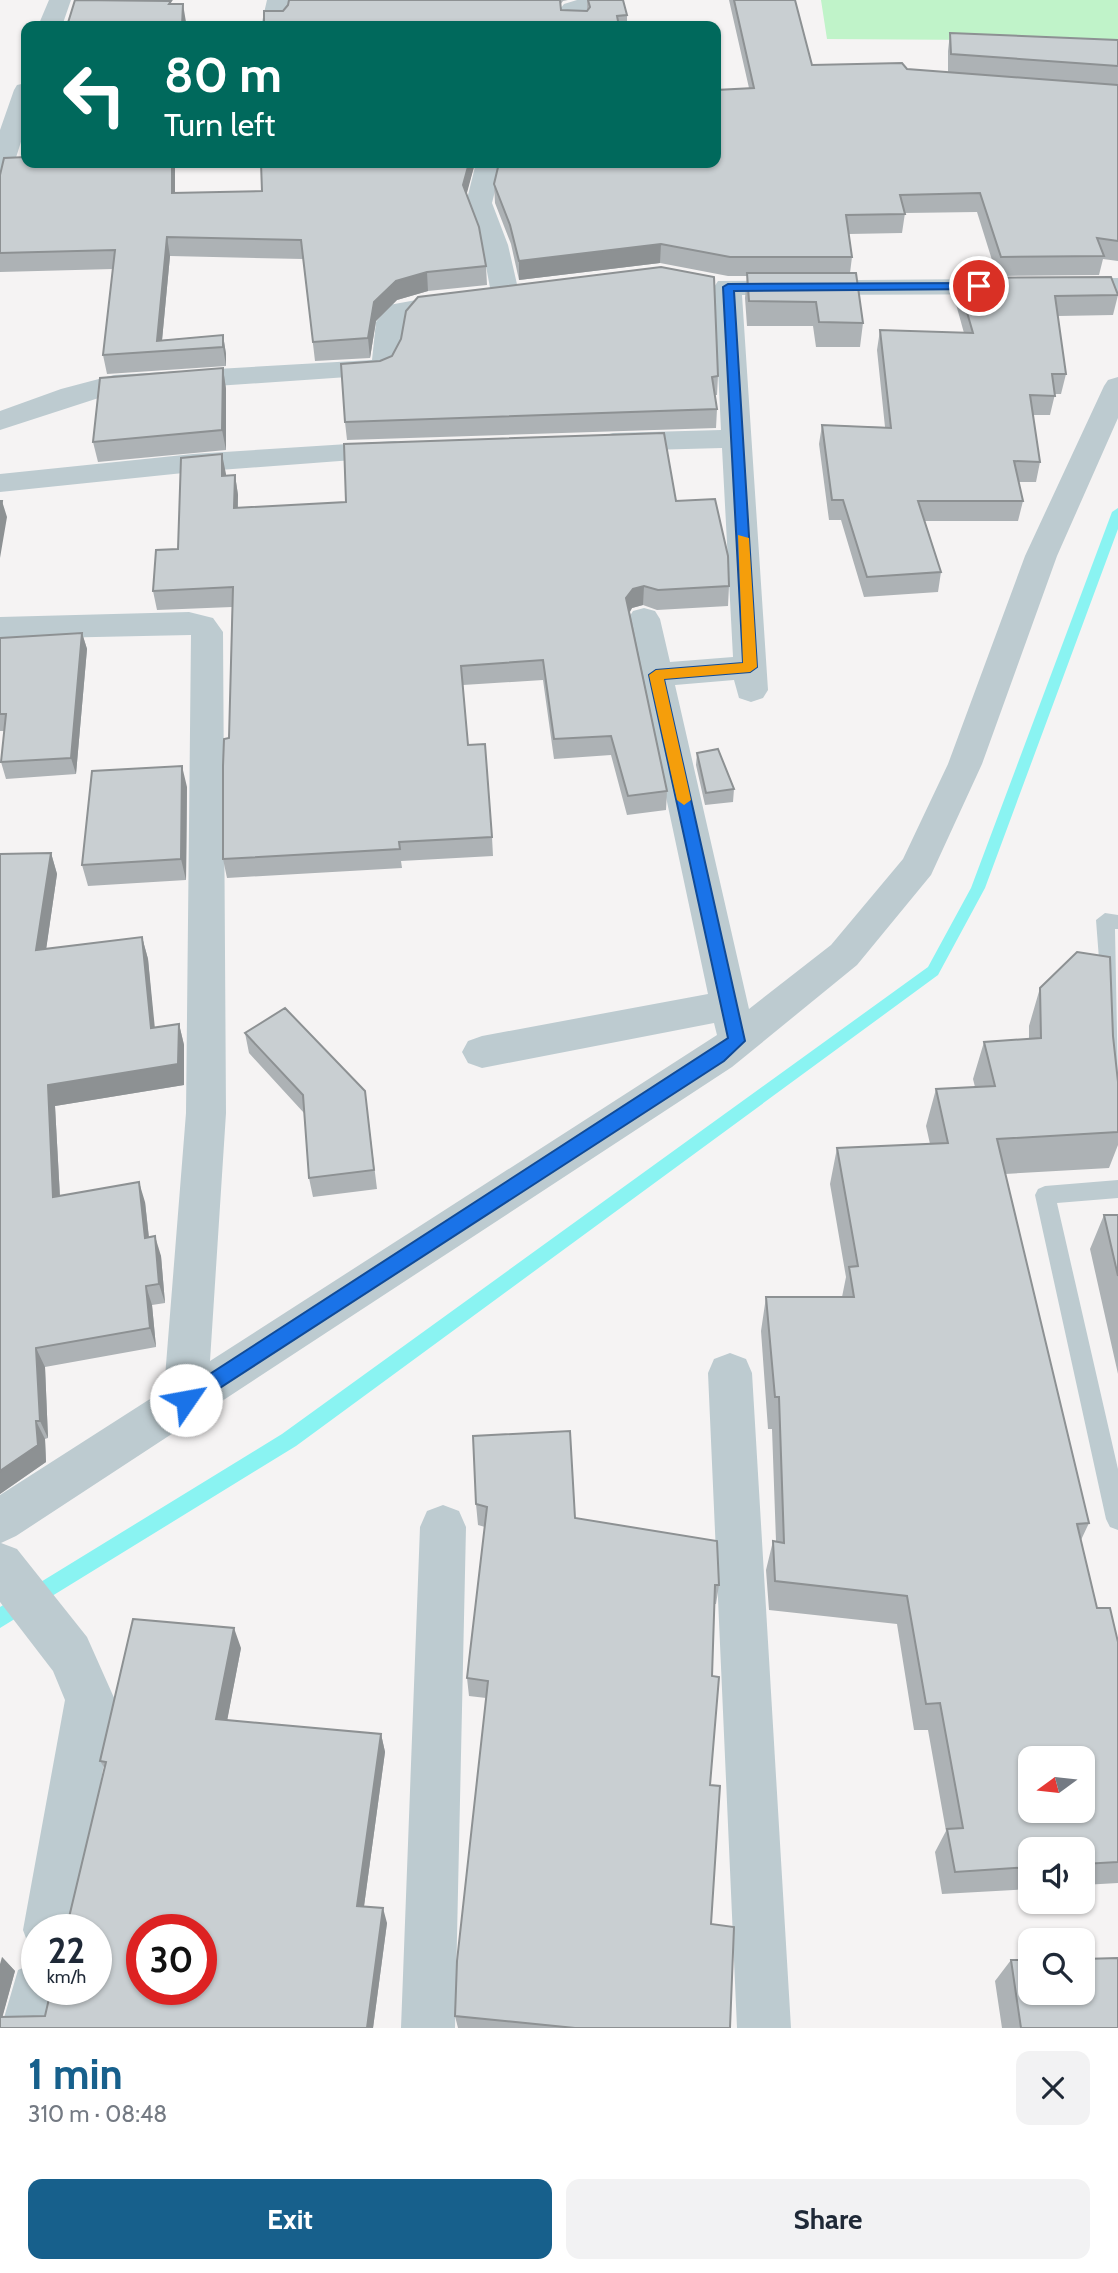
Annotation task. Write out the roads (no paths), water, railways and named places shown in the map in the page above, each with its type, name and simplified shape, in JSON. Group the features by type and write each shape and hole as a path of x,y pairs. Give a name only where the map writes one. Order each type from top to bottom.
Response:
{"street":[{"path":"52,21 60,0"},
{"path":"274,21 278,0"},
{"path":"574,21 572,9 601,0"},
{"path":"0,167 21,105"},
{"path":"0,421 71,395 114,384 381,368 386,363 390,322 398,311 519,291 495,245 479,203 488,168"},
{"path":"656,675 750,679 736,439 717,285 1118,286"},
{"path":"482,1052 733,1023 844,955 918,866 965,764 1041,556 1118,386"},
{"path":"590,443 736,439"},
{"path":"0,483 206,462 429,448"},
{"path":"0,1521 718,1056 733,1023 644,619"},
{"path":"0,628 189,623 201,626 209,642 206,1113 186,1400"},
{"path":"730,1373 764,2028"},
{"path":"428,2028 443,1527"},
{"path":"3,1567 70,1654 90,1699 52,1914"},
{"path":"28,2028 33,2005"}],"lane":[{"path":"1118,922 1105,920 1118,1076"},
{"path":"1118,1189 1045,1195 1118,1519"}],"waterway":[{"path":"0,1618 289,1440 933,971 978,888 1118,512"}]}
